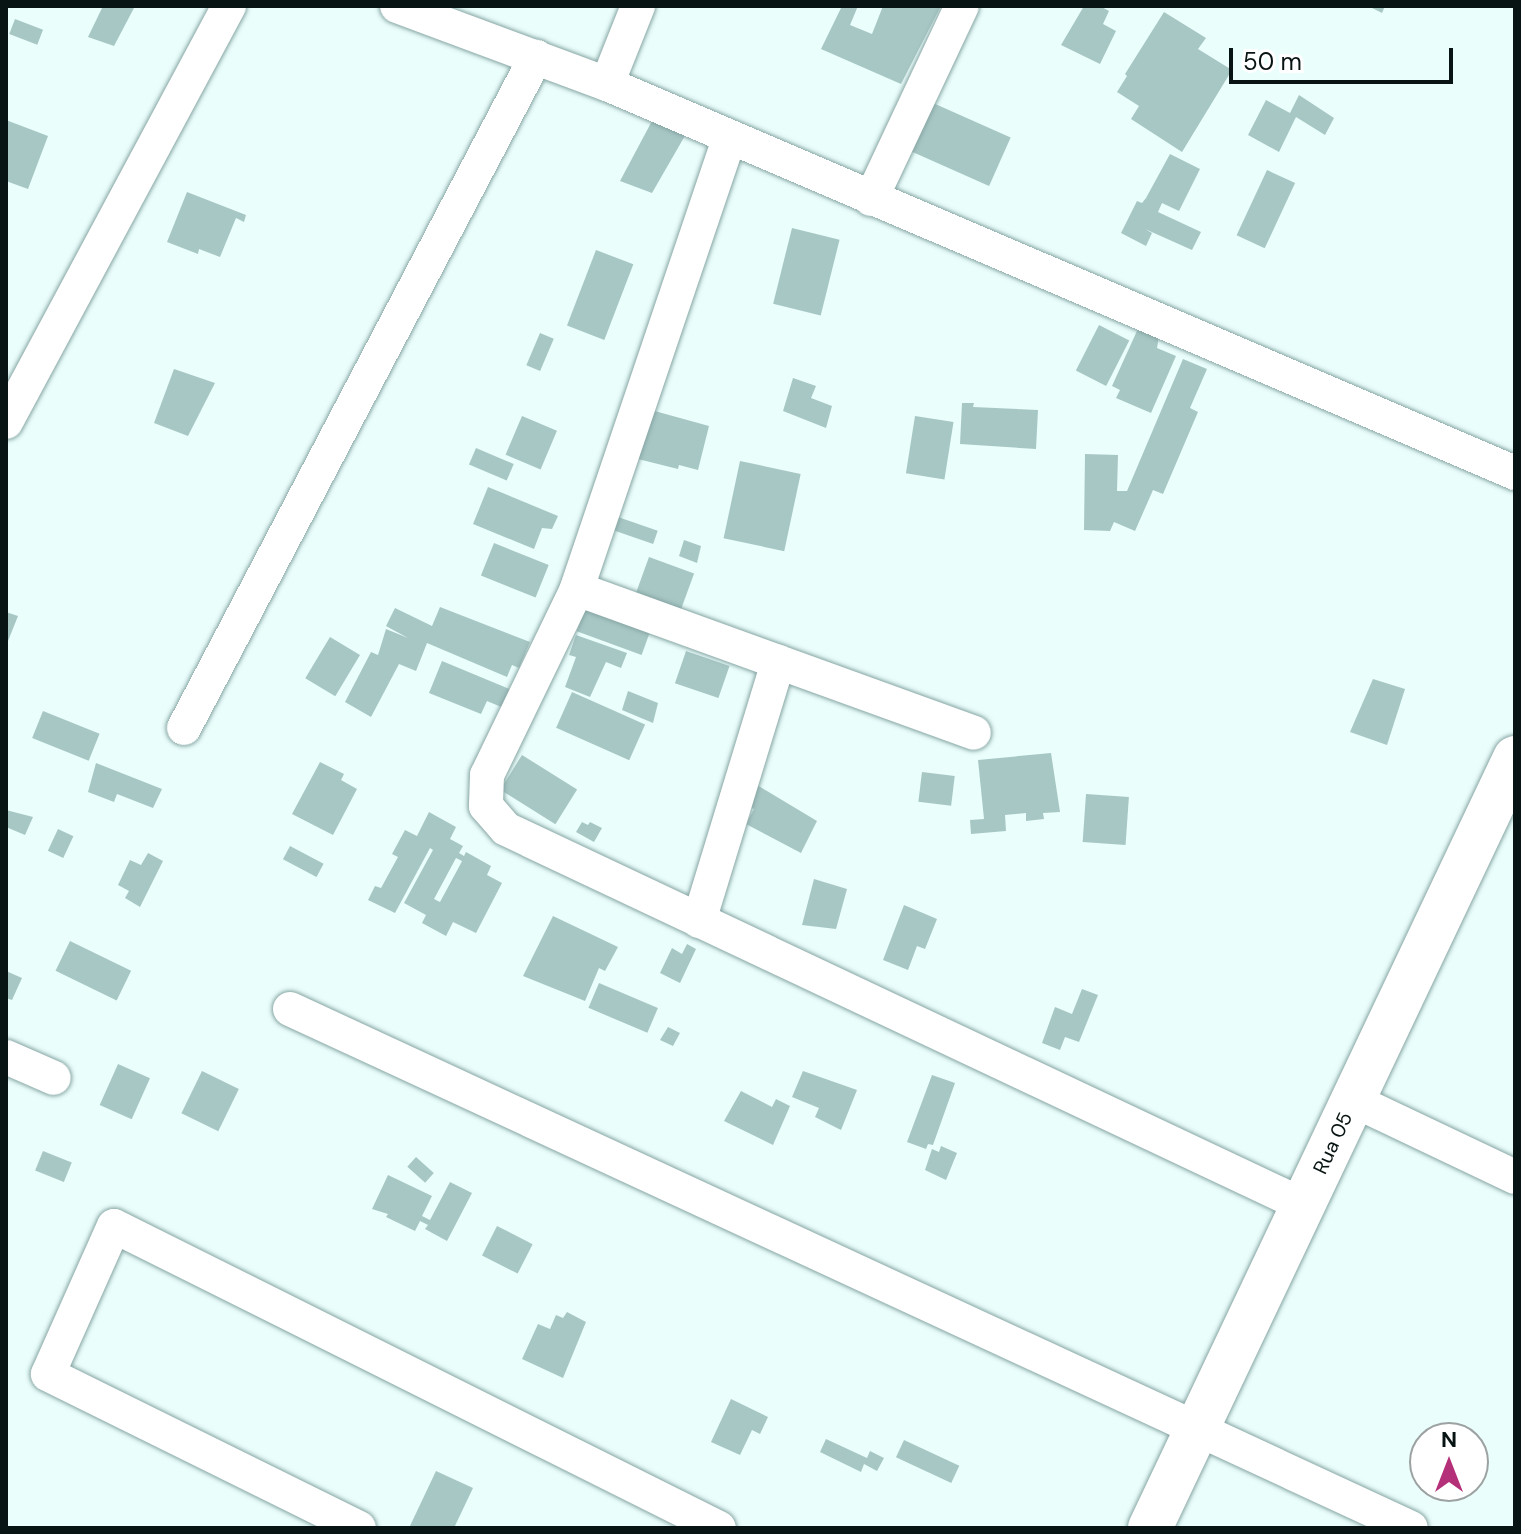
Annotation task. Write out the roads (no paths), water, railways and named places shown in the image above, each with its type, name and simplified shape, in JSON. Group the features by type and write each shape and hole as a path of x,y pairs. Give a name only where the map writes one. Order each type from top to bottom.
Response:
{"street":[{"path":"6,422 229,6"},
{"path":"397,6 607,84 729,139 1515,473"},
{"path":"607,84 638,6"},
{"path":"871,199 962,6"},
{"path":"184,728 536,57"},
{"path":"729,139 577,589 487,775 486,806 506,829 1303,1205"},
{"path":"577,589 974,733"},
{"path":"699,921 778,662"},
{"name":"Rua 05","path":"1150,1528 1515,758"},
{"path":"290,1009 1411,1528"},
{"path":"6,1057 54,1078"},
{"path":"1353,1100 1515,1177"},
{"path":"359,1528 48,1374 114,1226 719,1528"}]}
